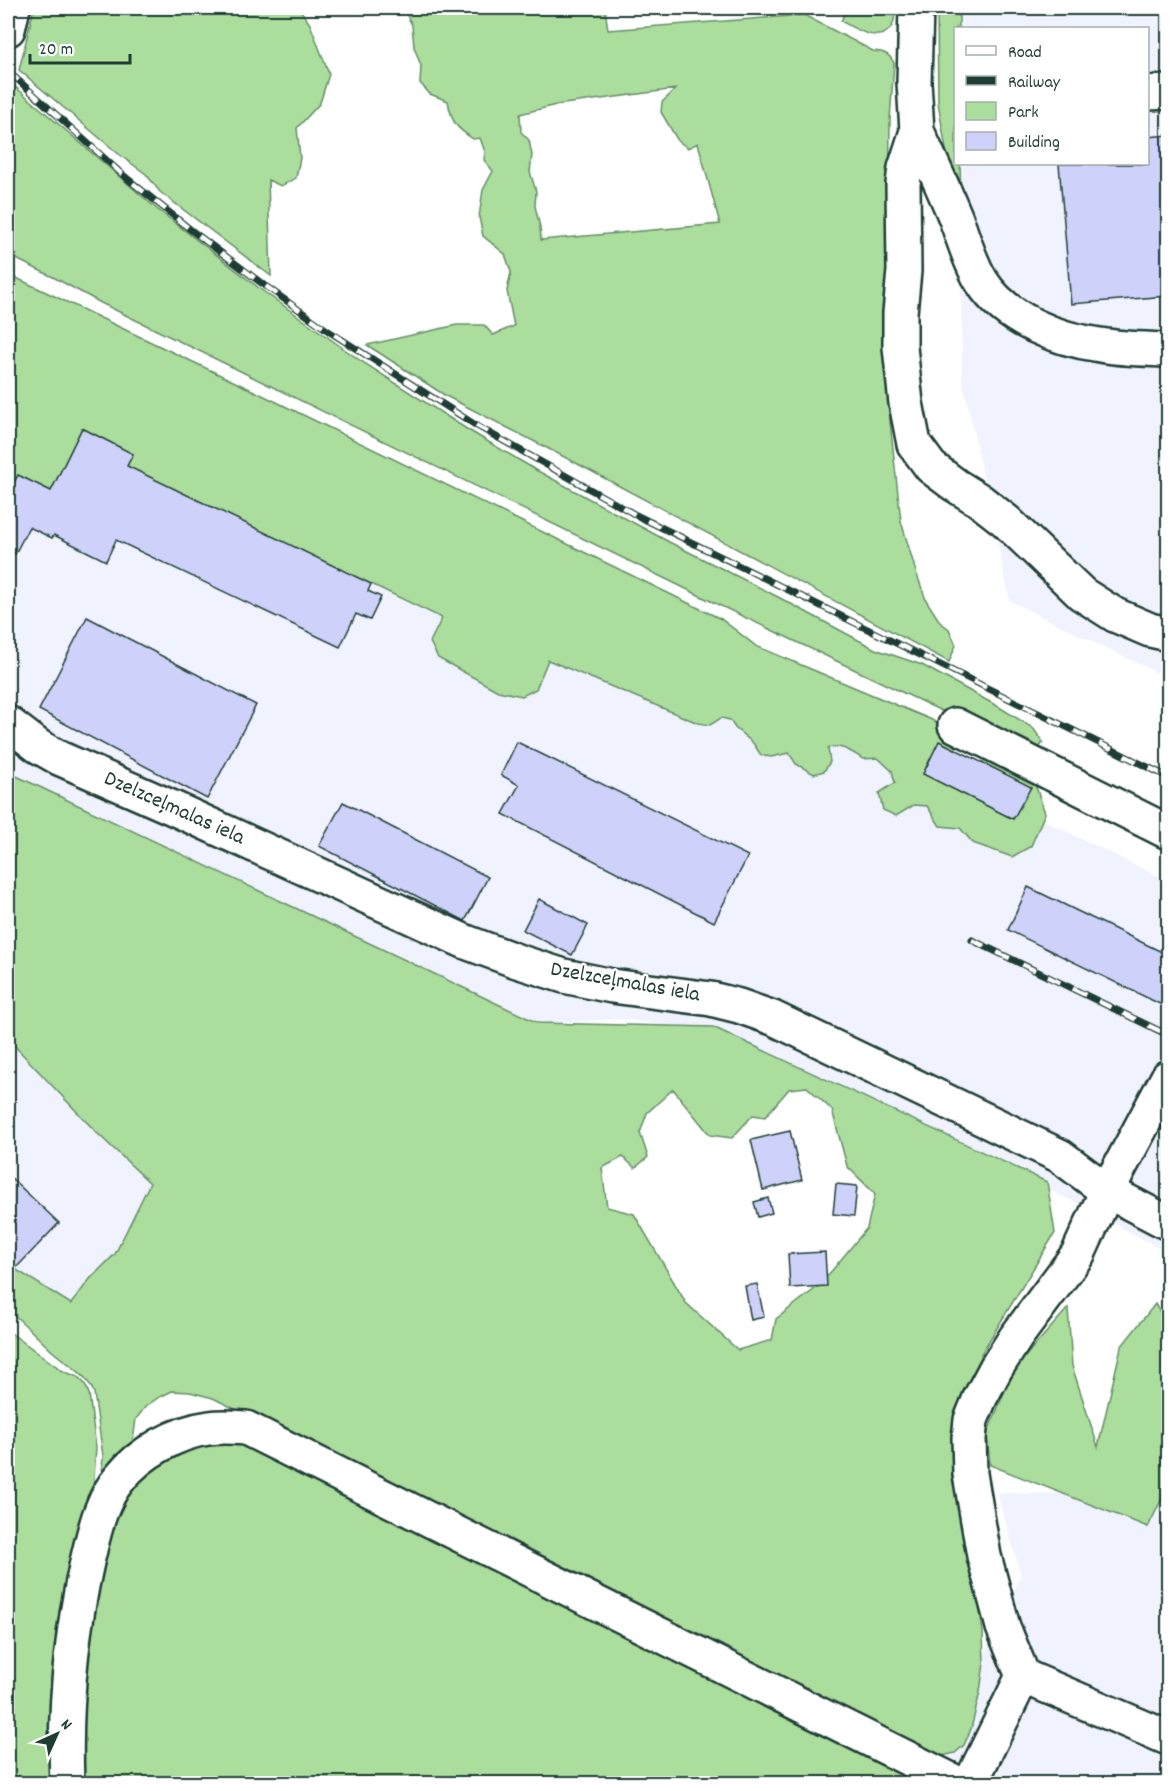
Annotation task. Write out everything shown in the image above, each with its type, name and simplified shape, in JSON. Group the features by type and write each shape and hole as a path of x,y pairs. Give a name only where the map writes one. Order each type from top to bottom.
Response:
{"street":[{"path":"8,29 13,8"},
{"path":"916,8 914,82 917,131 983,284 995,299 1011,312 1051,333 1099,345 1168,350"},
{"path":"1149,93 1168,92"},
{"path":"917,131 905,168 903,184 904,271 900,313 900,347 906,403 914,444 931,466 1006,521 1082,594 1115,615 1150,630 1168,634"},
{"name":"Dzelzceļmalas iela","path":"8,723 58,758 466,942 518,962 564,976 612,986 711,999 740,1006 773,1018 1060,1156 1107,1191 1168,1223"},
{"path":"955,725 1168,832"},
{"path":"1168,1077 1107,1191 1078,1254 1023,1327 996,1368 980,1398 972,1420 969,1438 970,1474 984,1556 1003,1627 1023,1676 1168,1738"},
{"path":"67,1784 68,1687 81,1590 94,1533 106,1498 119,1478 148,1453 180,1436 207,1428 226,1426 246,1428 958,1784"},
{"path":"970,1784 1023,1676"}],"shaded area":[{"path":"959,8 1168,8 1168,678 1010,601 962,378 960,165 1149,165 1149,27 959,27"},
{"path":"8,316 1168,881 1168,1253 1075,1202 704,1030 620,1019 538,1023 8,772"},
{"path":"8,1039 97,1133 150,1183 115,1254 90,1279 70,1305 8,1262"},
{"path":"997,1493 1168,1495 1168,1783 927,1784 937,1757 1021,1575"}],"green space":[{"path":"34,8 299,8 310,24 329,74 320,103 297,128 300,158 296,178 281,186 268,180 271,276 160,192 146,174 121,156 19,70"},
{"path":"403,8 605,8 608,30 804,15 873,51 890,57 894,63 890,119 888,356 890,422 901,521 926,600 940,622 949,629 956,645 949,662 446,396 367,345 457,325 484,325 493,335 514,326 507,291 511,272 505,254 483,236 479,217 483,190 493,171 484,160 485,152 480,138 473,139 462,131 453,120 448,101 430,94 420,83 421,66 414,47 412,25","holes":["676,89 662,102 661,112 678,141 688,148 698,143 720,224 541,240 535,206 536,191 530,172 532,155 529,140 521,132 520,114 556,105"]},
{"path":"847,8 895,8 894,22 887,32 881,35 867,34 841,21"},
{"path":"937,8 959,8 959,27 954,27 954,165 960,165 961,202 948,162 938,102"},
{"path":"12,84 157,209 263,291 361,361 465,428 536,470 669,542 875,649 922,665 1033,728 1043,742 1035,754 1013,735 975,727 719,605 101,303 8,255 8,97"},
{"path":"8,274 254,391 721,619 756,646 932,720 955,737 956,750 939,742 923,774 1013,819 1030,787 982,762 992,755 1035,771 1036,787 1045,813 1031,846 1012,857 973,843 960,828 940,826 927,806 914,805 896,816 883,810 879,793 895,783 892,771 878,758 863,759 842,748 828,748 830,762 824,771 814,774 796,764 789,753 771,757 761,755 753,743 735,728 730,720 721,718 710,725 698,723 548,660 536,689 522,696 498,691 438,658 430,642 442,618 127,466 133,454 82,428 51,491 18,475 9,493"},
{"path":"8,772 538,1023 713,1027 1047,1182 1055,1233 981,1354 981,1368 953,1434 957,1498 983,1632 984,1663 980,1692 971,1729 964,1745 955,1753 937,1757 213,1398 190,1392 172,1391 146,1406 136,1419 132,1449 110,1478 102,1469 103,1456 94,1393 81,1374 8,1310 8,1262 15,1269 71,1304 90,1279 115,1254 150,1183 97,1133 8,1039","holes":["807,1087 832,1110 847,1166 875,1194 867,1228 820,1285 776,1319 772,1340 738,1350 686,1303 634,1214 607,1207 602,1168 623,1157 635,1168 648,1157 640,1133 647,1113 673,1089 710,1135 732,1138 753,1115 765,1117 789,1089"]},
{"path":"1155,1304 1168,1325 1168,1486 1148,1527 990,1465 987,1434 1014,1369 1068,1308 1072,1366 1098,1447 1121,1347"},
{"path":"8,1331 85,1384 89,1394 96,1447 94,1480 81,1552 56,1783 8,1783"},
{"path":"206,1441 238,1442 304,1473 919,1783 80,1783 86,1631 113,1514 144,1469"}],"building":[{"path":"1168,135 1168,296 1071,304 1059,165 1149,165 1149,137"},
{"path":"82,428 133,454 127,466 371,584 368,591 381,597 370,620 356,614 340,647 116,540 106,561 54,535 52,538 29,527 15,554 8,550 8,492 18,475 51,491"},
{"path":"87,617 256,705 207,799 39,710"},
{"path":"939,741 1031,787 1013,819 923,774"},
{"path":"517,742 748,856 714,922 503,814 519,785 501,775"},
{"path":"343,802 488,877 465,921 319,846"},
{"path":"1028,887 1168,955 1168,1008 1008,930"},
{"path":"539,899 588,925 572,955 523,930"},
{"path":"790,1131 802,1180 763,1190 751,1140"},
{"path":"8,1175 59,1223 15,1269 8,1262"},
{"path":"836,1184 857,1186 854,1216 833,1214"},
{"path":"768,1198 772,1213 758,1217 754,1202"},
{"path":"825,1252 827,1286 790,1288 788,1254"},
{"path":"757,1284 764,1317 751,1320 745,1286"}],"railway":[{"path":"8,71 123,175 191,230 330,332 477,426 636,515 1168,777"},
{"path":"972,940 1168,1035"}]}
